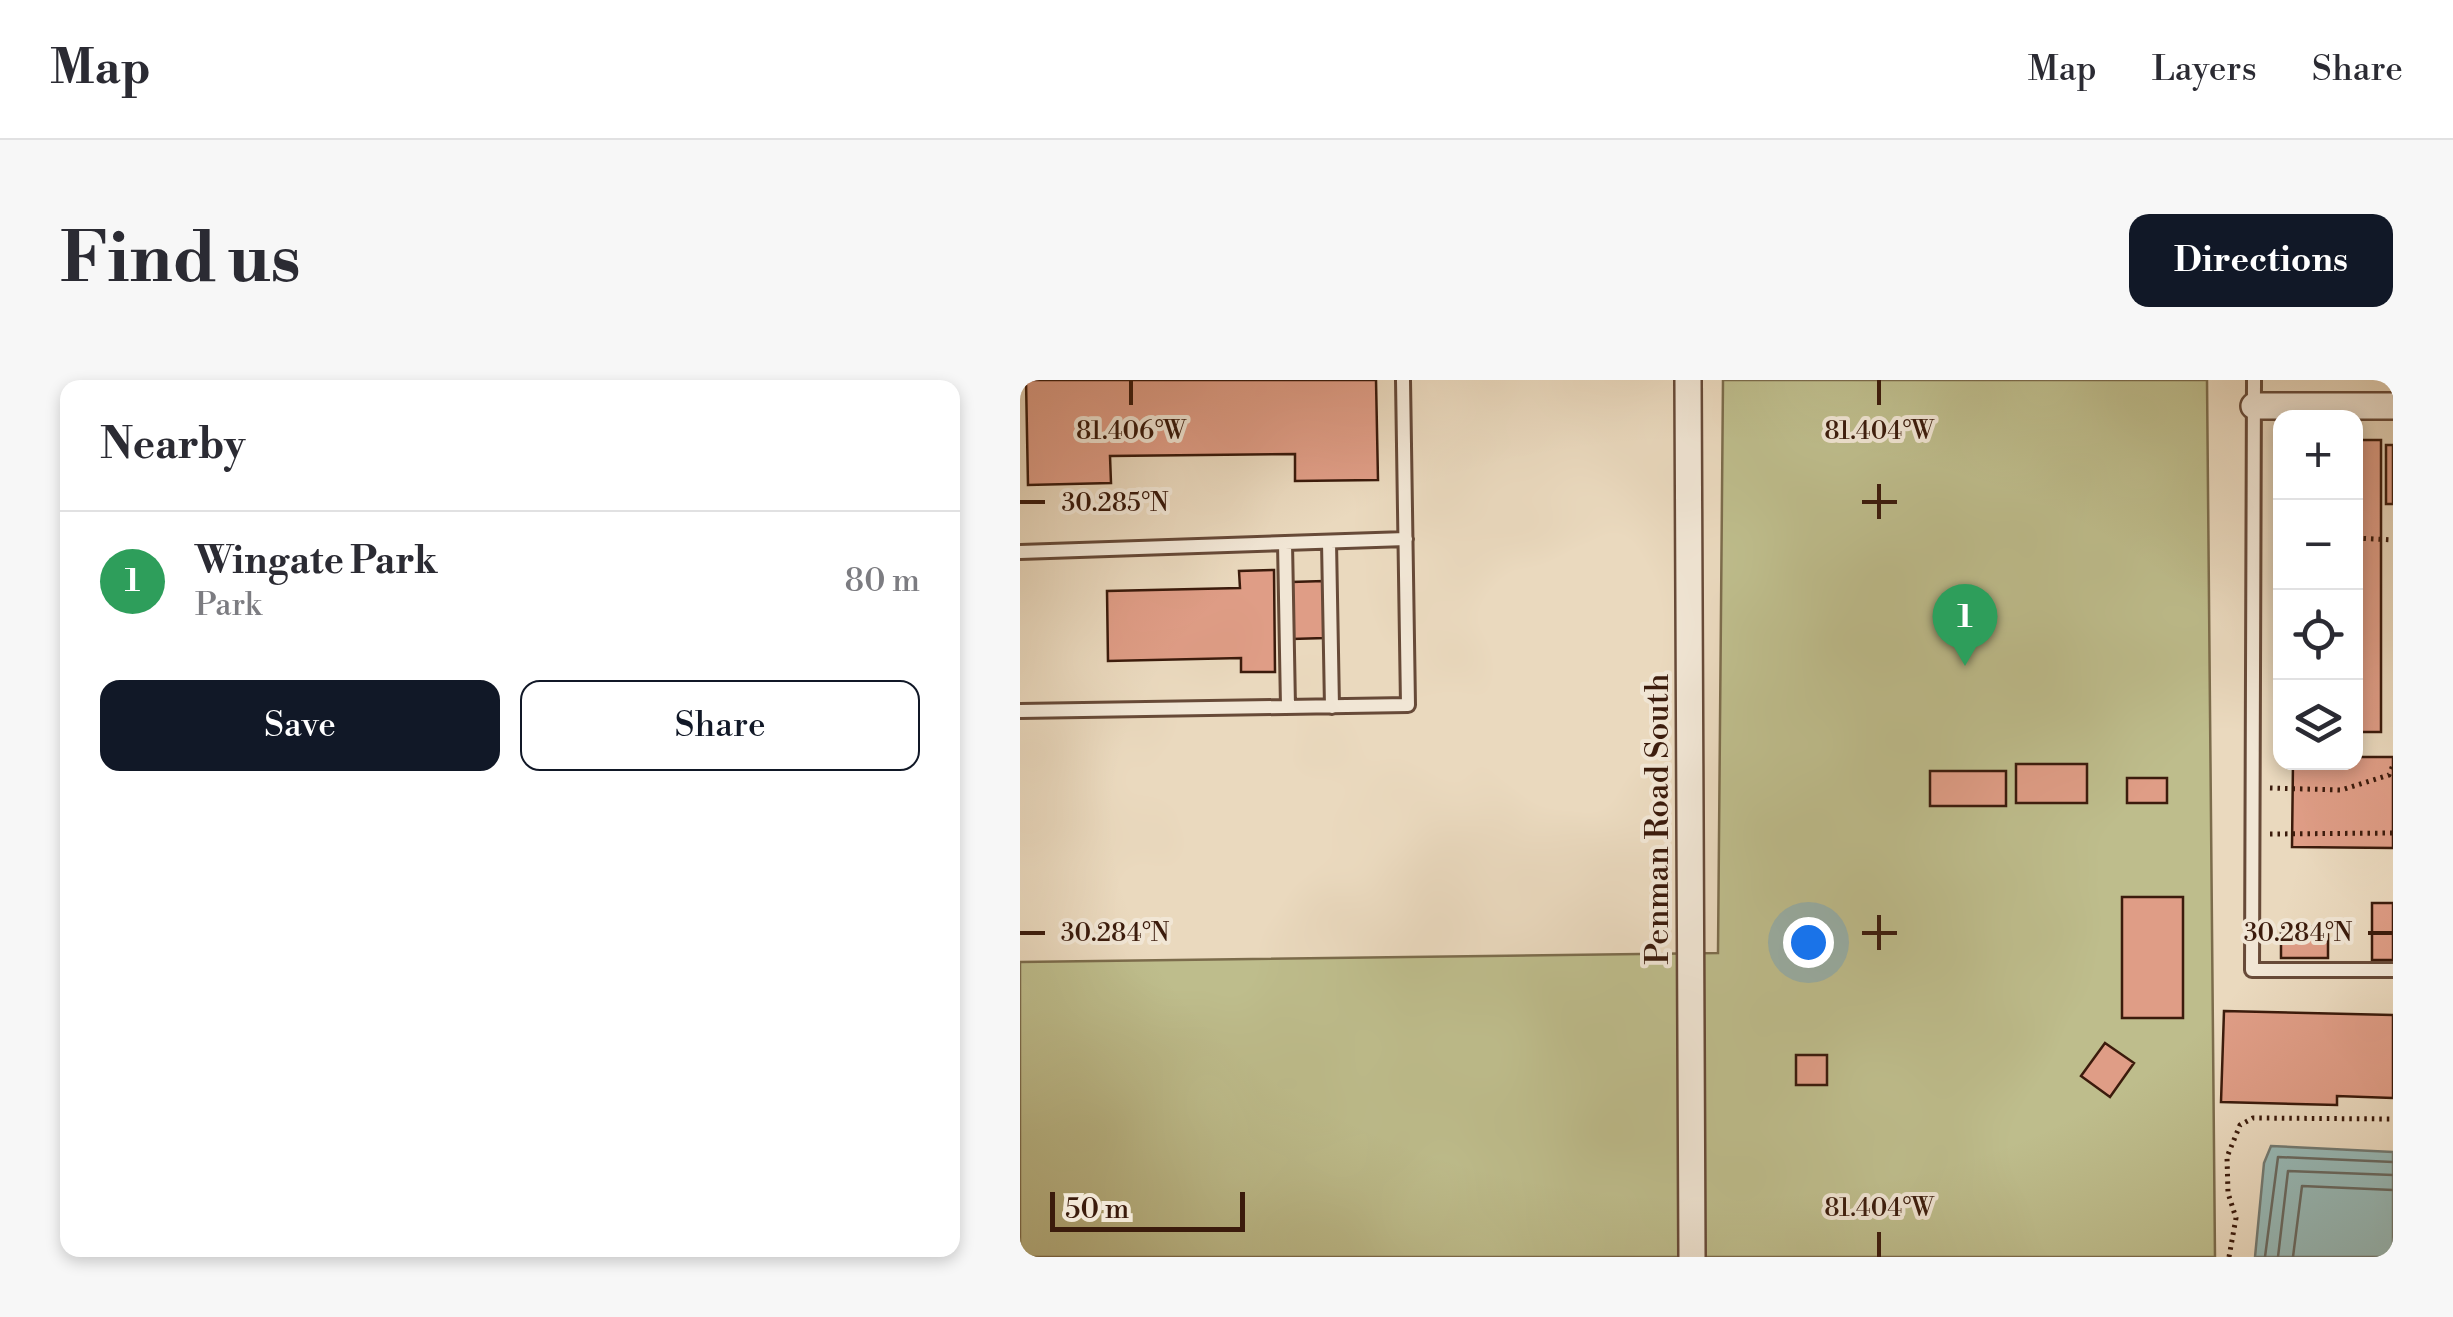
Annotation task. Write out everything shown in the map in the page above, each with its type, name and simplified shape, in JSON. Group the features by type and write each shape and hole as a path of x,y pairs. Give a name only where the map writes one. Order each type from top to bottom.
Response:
{"street":[{"name":"Penman Road South","path":"1688,380 1692,1257"},
{"path":"2254,393 2393,406"}],"lane":[{"path":"1020,711 1408,705 1403,380"},
{"path":"2254,393 2252,970 2393,970"},
{"path":"1020,552 1406,539"},
{"path":"1329,542 1332,706"},
{"path":"1285,543 1288,707"}],"path":[{"path":"2363,538 2393,540"},
{"path":"2252,788 2342,790 2388,776 2393,765"},
{"path":"2252,834 2393,834"},
{"path":"2229,1257 2236,1218 2228,1193 2227,1157 2240,1125 2253,1118 2393,1119"}],"shaded area":[{"path":"1723,380 2207,380 2215,1257 1020,1257 1020,962 1718,953"}],"water":[{"path":"2271,1146 2393,1152 2393,1257 2255,1257 2264,1163"}],"building":[{"path":"1026,380 1376,380 1378,480 1295,481 1295,454 1110,456 1111,483 1028,485"},
{"path":"2363,440 2381,440 2381,732 2363,732"},
{"path":"2386,445 2393,445 2393,504 2386,504"},
{"path":"1274,570 1275,672 1241,672 1241,658 1108,661 1107,591 1240,588 1239,571"},
{"path":"1324,581 1325,638 1292,639 1291,582"},
{"path":"2363,757 2393,757 2393,848 2292,847 2293,770 2363,770"},
{"path":"2016,764 2087,764 2087,803 2016,803"},
{"path":"1930,771 2006,771 2006,806 1930,806"},
{"path":"2127,778 2167,778 2167,803 2127,803"},
{"path":"2122,897 2183,897 2183,1018 2122,1018"},
{"path":"2372,903 2393,903 2393,960 2372,960"},
{"path":"2281,927 2328,927 2328,958 2281,958"},
{"path":"2224,1011 2393,1015 2393,1098 2337,1096 2337,1105 2221,1102"},
{"path":"2105,1043 2134,1063 2110,1097 2081,1076"},
{"path":"1796,1055 1827,1055 1827,1085 1796,1085"}],"place":[{"name":"Wingate Park","path":"1965,666"}]}
